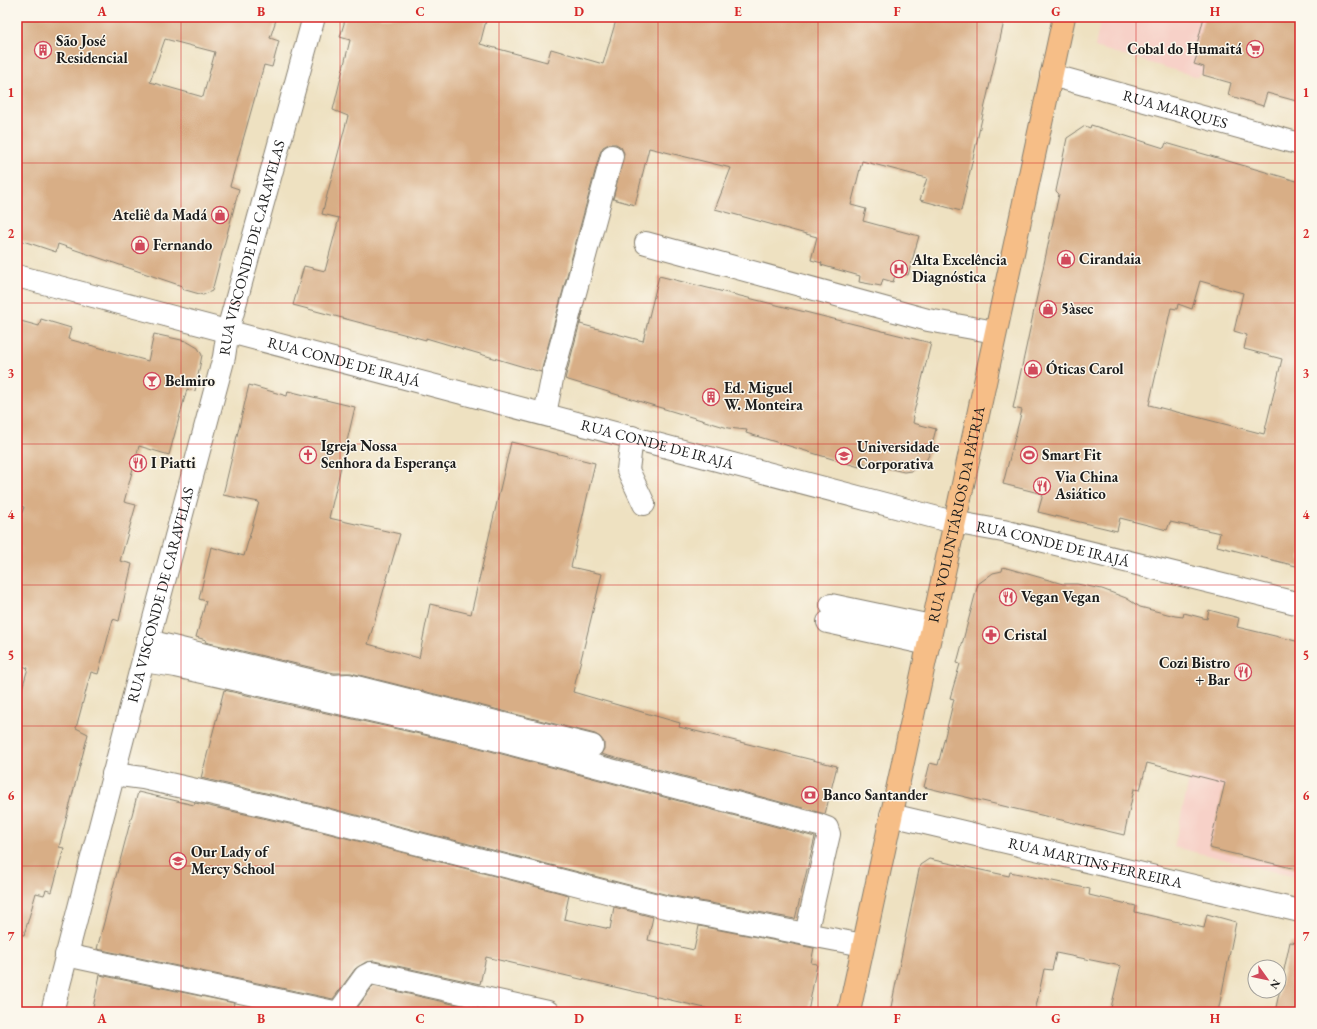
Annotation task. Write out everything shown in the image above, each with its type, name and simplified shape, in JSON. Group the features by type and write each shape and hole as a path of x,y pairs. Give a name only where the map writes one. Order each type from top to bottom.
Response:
{"main road":[{"name":"RUA VOLUNTÁRIOS DA PÁTRIA","path":"848,1012 953,522 1064,17"}],"street":[{"name":"RUA VISCONDE DE CARAVELAS","path":"52,1012 145,651 224,357 228,330 314,17"},
{"name":"RUA MARQUES","path":"1051,75 1300,144"},
{"path":"545,414 553,374 612,156"},
{"path":"646,243 928,320 995,332"},
{"name":"RUA CONDE DE IRAJÁ","path":"17,276 228,330 953,522 1011,533 1300,604"},
{"path":"632,437 628,470 644,504"},
{"path":"829,613 929,635"},
{"path":"145,651 333,686 348,685 592,746"},
{"path":"145,651 176,666 467,732 827,828 829,834 806,934"},
{"path":"113,774 143,778 306,815 665,907 863,945"},
{"name":"RUA MARTINS FERREIRA","path":"891,815 1300,912"},
{"path":"66,955 334,1012"},
{"path":"339,1012 365,976 371,973 548,1012"}],"shaded area":[{"path":"1101,17 1300,17 1300,102 1199,74 1198,77 1095,47"},
{"path":"1208,696 1300,718 1300,878 1174,847"}],"building":[{"path":"17,17 277,17 270,38 279,41 272,67 264,65 230,186 239,189 212,291 203,295 182,289 182,286 58,244 56,252 17,239","holes":["165,39 215,52 203,97 150,82"]},
{"path":"346,17 487,17 480,44 547,62 551,49 603,64 617,17 1005,17 961,211 920,200 927,178 862,161 851,205 866,209 863,221 919,236 908,275 896,272 893,282 883,279 881,286 859,282 860,276 821,265 822,263 811,260 817,237 715,209 731,168 649,148 635,205 613,199 624,153 621,147 616,144 609,144 603,147 600,153 541,372 426,338 426,340 293,305 304,266 325,271 339,218 322,214 348,116 333,110 350,40 340,37"},
{"name":"Cobal do Humaitá","path":"1204,17 1300,17 1300,102 1267,93 1263,106 1228,95 1231,83 1203,75 1204,67 1194,64 1199,49 1196,48"},
{"path":"1091,125 1164,148 1166,143 1300,182 1300,567 1217,546 1220,533 1170,522 1167,530 1120,518 1117,531 1038,512 1043,494 1003,484 1022,410 1013,408 1059,194 1056,191 1067,138 1085,126 1090,128","holes":["1200,281 1243,293 1234,331 1247,335 1244,349 1282,359 1264,434 1149,405 1171,308 1177,309 1178,304 1192,309"]},
{"path":"659,276 931,343 913,416 913,423 936,429 929,455 924,464 911,471 904,472 861,462 859,467 746,433 747,430 728,428 565,379 583,311 580,324 643,341"},
{"path":"41,319 71,328 68,339 148,361 154,334 186,341 198,348 202,355 195,391 187,389 169,455 139,446 124,502 136,505 120,561 132,564 119,621 113,619 98,674 91,672 76,728 88,734 59,847 64,848 52,892 46,890 44,895 36,893 24,935 17,934 17,706 28,668 17,664 17,527 24,507 17,505 17,320 39,326"},
{"path":"249,385 287,396 288,391 355,407 329,518 400,534 368,644 419,658 430,604 471,614 511,442 595,463 571,567 602,574 573,692 680,723 679,727 837,766 825,814 601,754 604,749 604,742 595,734 351,673 334,673 205,642 206,640 196,637 206,601 199,599 211,547 244,556 259,502 223,495"},
{"path":"1003,567 1063,584 1077,584 1102,589 1126,598 1140,607 1175,616 1183,617 1184,613 1207,619 1209,610 1239,618 1237,627 1300,642 1300,870 1209,848 1225,783 1147,763 1140,790 1134,789 1124,835 924,787 930,763 938,765 954,699 950,698 960,664 957,663 978,584 993,573 1002,571"},
{"path":"224,690 464,744 815,837 795,919 668,895 309,803 201,778"},
{"path":"138,792 303,827 569,895 564,919 610,929 614,907 653,917 648,940 694,950 699,926 814,948 811,963 817,964 808,1012 722,1012 486,957 480,984 374,961 366,962 355,969 333,999 97,949"},
{"path":"929,859 1009,876 1010,872 1090,889 1089,895 1136,906 1135,912 1204,928 1207,914 1236,922 1218,1012 1110,1012 1121,966 1056,953 1052,970 1044,969 1035,1012 890,1012 920,865"},
{"path":"1290,942 1300,943 1300,1012 1275,1012 1278,999 1287,999 1286,959"},
{"path":"100,975 234,1003 232,1012 92,1012"},
{"path":"373,986 475,1009 475,1012 373,1012 357,1008"}],"place":[{"name":"Cobal do Humaitá","path":"1255,49"},
{"name":"São José Residencial","path":"43,50"},
{"name":"Ateliê da Madá","path":"220,215"},
{"name":"Fernando","path":"140,245"},
{"name":"Cirandaia","path":"1066,259"},
{"name":"Alta Excelência Diagnóstica","path":"899,269"},
{"name":"5àsec","path":"1048,309"},
{"name":"Óticas Carol","path":"1033,369"},
{"name":"Belmiro","path":"152,381"},
{"name":"Ed. Miguel W. Monteira","path":"711,397"},
{"name":"Igreja Nossa Senhora da Esperança","path":"308,455"},
{"name":"Smart Fit","path":"1029,455"},
{"name":"Universidade Corporativa","path":"844,456"},
{"name":"I Piatti","path":"138,463"},
{"name":"Via China Asiático","path":"1042,486"},
{"name":"Vegan Vegan","path":"1008,597"},
{"name":"Cristal","path":"991,635"},
{"name":"Cozi Bistro + Bar","path":"1243,672"},
{"name":"Banco Santander","path":"810,795"},
{"name":"Our Lady of Mercy School","path":"178,861"}]}
